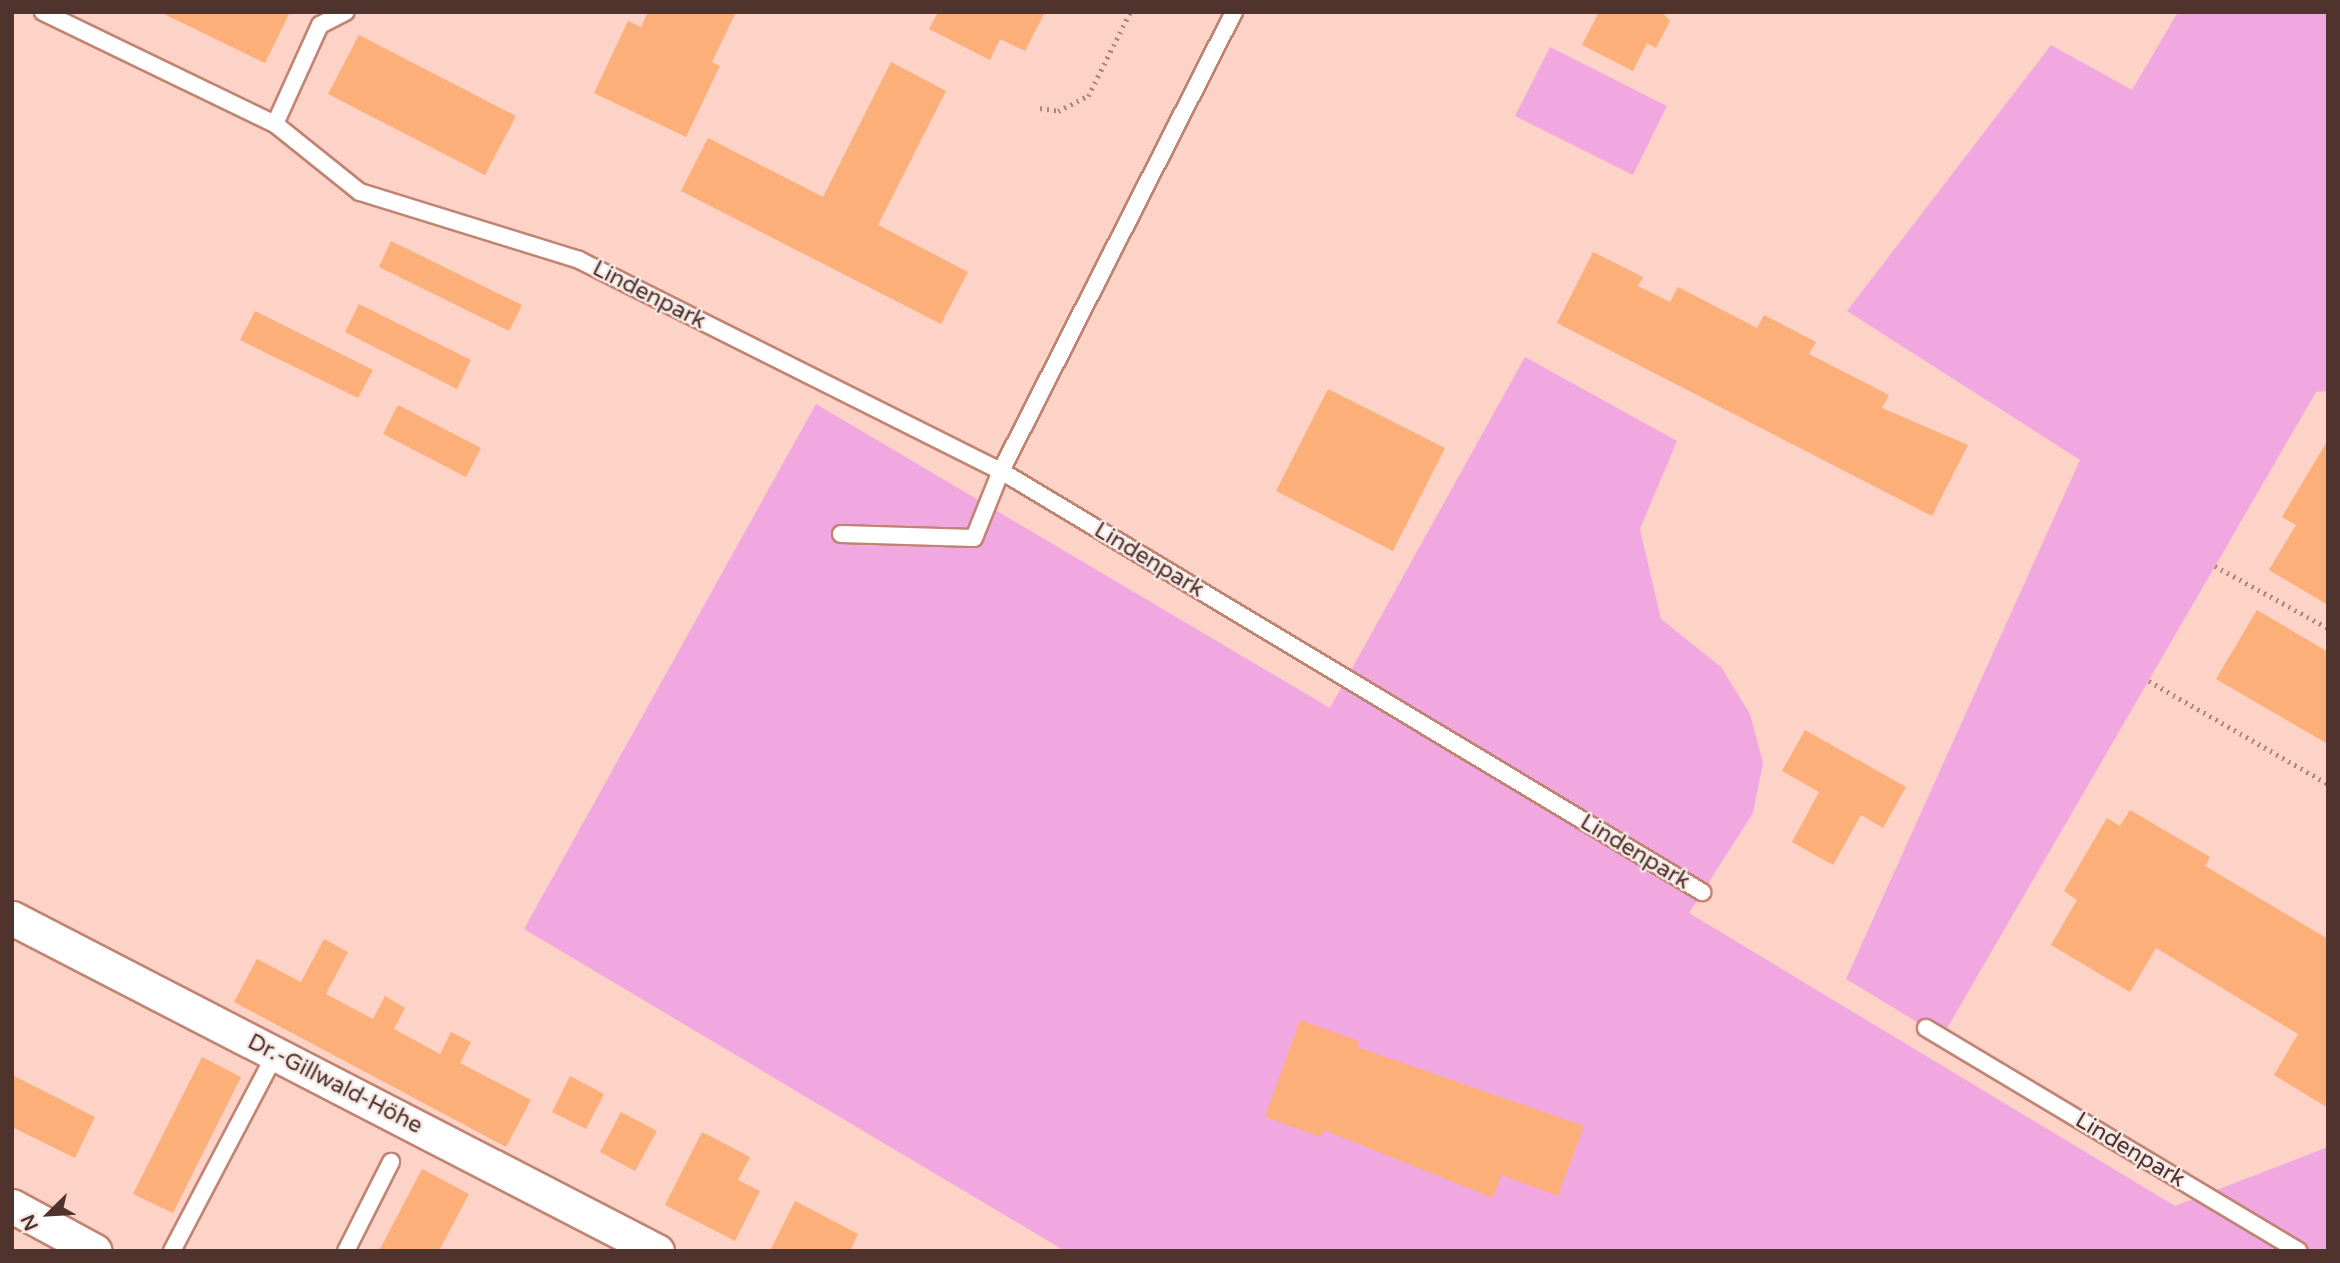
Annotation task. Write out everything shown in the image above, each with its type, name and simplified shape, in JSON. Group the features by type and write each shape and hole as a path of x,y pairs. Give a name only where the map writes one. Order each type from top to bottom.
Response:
{"street":[{"name":"Dr.-Gillwald-Höhe","path":"12,918 657,1251"},
{"path":"12,1206 95,1251"}],"lane":[{"name":"Lindenpark","path":"43,12 275,124 360,192 579,260 1001,471 1702,892"},
{"path":"275,124 319,19 346,12"},
{"path":"841,534 974,538 1001,471 1234,12"},
{"name":"Lindenpark","path":"1926,1028 2298,1251"},
{"path":"172,1251 276,1053"},
{"path":"345,1251 391,1162"}],"path":[{"path":"1040,108 1058,111 1088,96 1130,12"},
{"path":"2215,566 2328,628"},
{"path":"2149,681 2328,783"}],"shaded area":[{"path":"2178,12 2328,12 2328,391 2316,392 1942,1037 1846,979 2080,460 1847,311 2051,45 2132,90"},
{"path":"1550,47 1667,106 1633,175 1515,116"},
{"path":"1525,357 1677,441 1640,529 1661,619 1721,667 1750,714 1763,763 1753,813 1689,913 2175,1206 2328,1147 2328,1251 1065,1251 524,929 816,404 1330,708"}],"building":[{"path":"160,12 290,12 265,63"},
{"path":"648,12 736,12 712,62 720,66 686,137 594,93 628,21 641,27"},
{"path":"938,12 1045,12 1025,51 1000,39 990,60 929,29"},
{"path":"1599,12 1662,12 1670,21 1656,48 1647,43 1633,71 1582,45"},
{"path":"359,35 516,116 485,175 328,94"},
{"path":"891,62 946,91 878,225 968,272 941,324 681,191 708,138 823,197"},
{"path":"391,241 522,305 509,331 379,267"},
{"path":"1593,252 1643,277 1638,286 1670,302 1678,287 1757,328 1764,315 1816,342 1809,354 1889,395 1882,408 1968,445 1932,516 1557,323"},
{"path":"359,304 471,360 457,389 345,332"},
{"path":"255,311 373,370 358,398 240,340"},
{"path":"1328,389 1445,448 1393,551 1276,491"},
{"path":"398,405 481,448 466,477 383,434"},
{"path":"2326,443 2328,605 2269,570 2296,525 2282,517"},
{"path":"2257,610 2328,652 2328,744 2216,679"},
{"path":"1805,730 1906,787 1883,828 1861,815 1833,865 1792,842 1819,792 1782,771"},
{"path":"2130,810 2210,857 2205,866 2328,939 2328,1108 2274,1075 2298,1034 2156,948 2130,992 2051,945 2077,900 2064,891 2107,818 2120,826"},
{"path":"324,939 348,952 326,994 373,1019 385,996 405,1008 394,1029 440,1054 451,1032 471,1042 460,1063 531,1100 506,1147 234,1002 257,959 301,982"},
{"path":"1300,1020 1359,1041 1357,1047 1584,1126 1558,1196 1501,1175 1493,1198 1324,1130 1321,1137 1265,1117"},
{"path":"202,1057 241,1077 173,1213 133,1194"},
{"path":"12,1075 95,1117 75,1158 12,1127"},
{"path":"570,1076 604,1094 586,1129 552,1112"},
{"path":"621,1112 657,1131 635,1171 600,1152"},
{"path":"702,1132 750,1157 738,1180 760,1191 735,1241 665,1205"},
{"path":"422,1169 469,1194 439,1251 379,1251"},
{"path":"795,1201 858,1234 850,1251 770,1251"}]}
